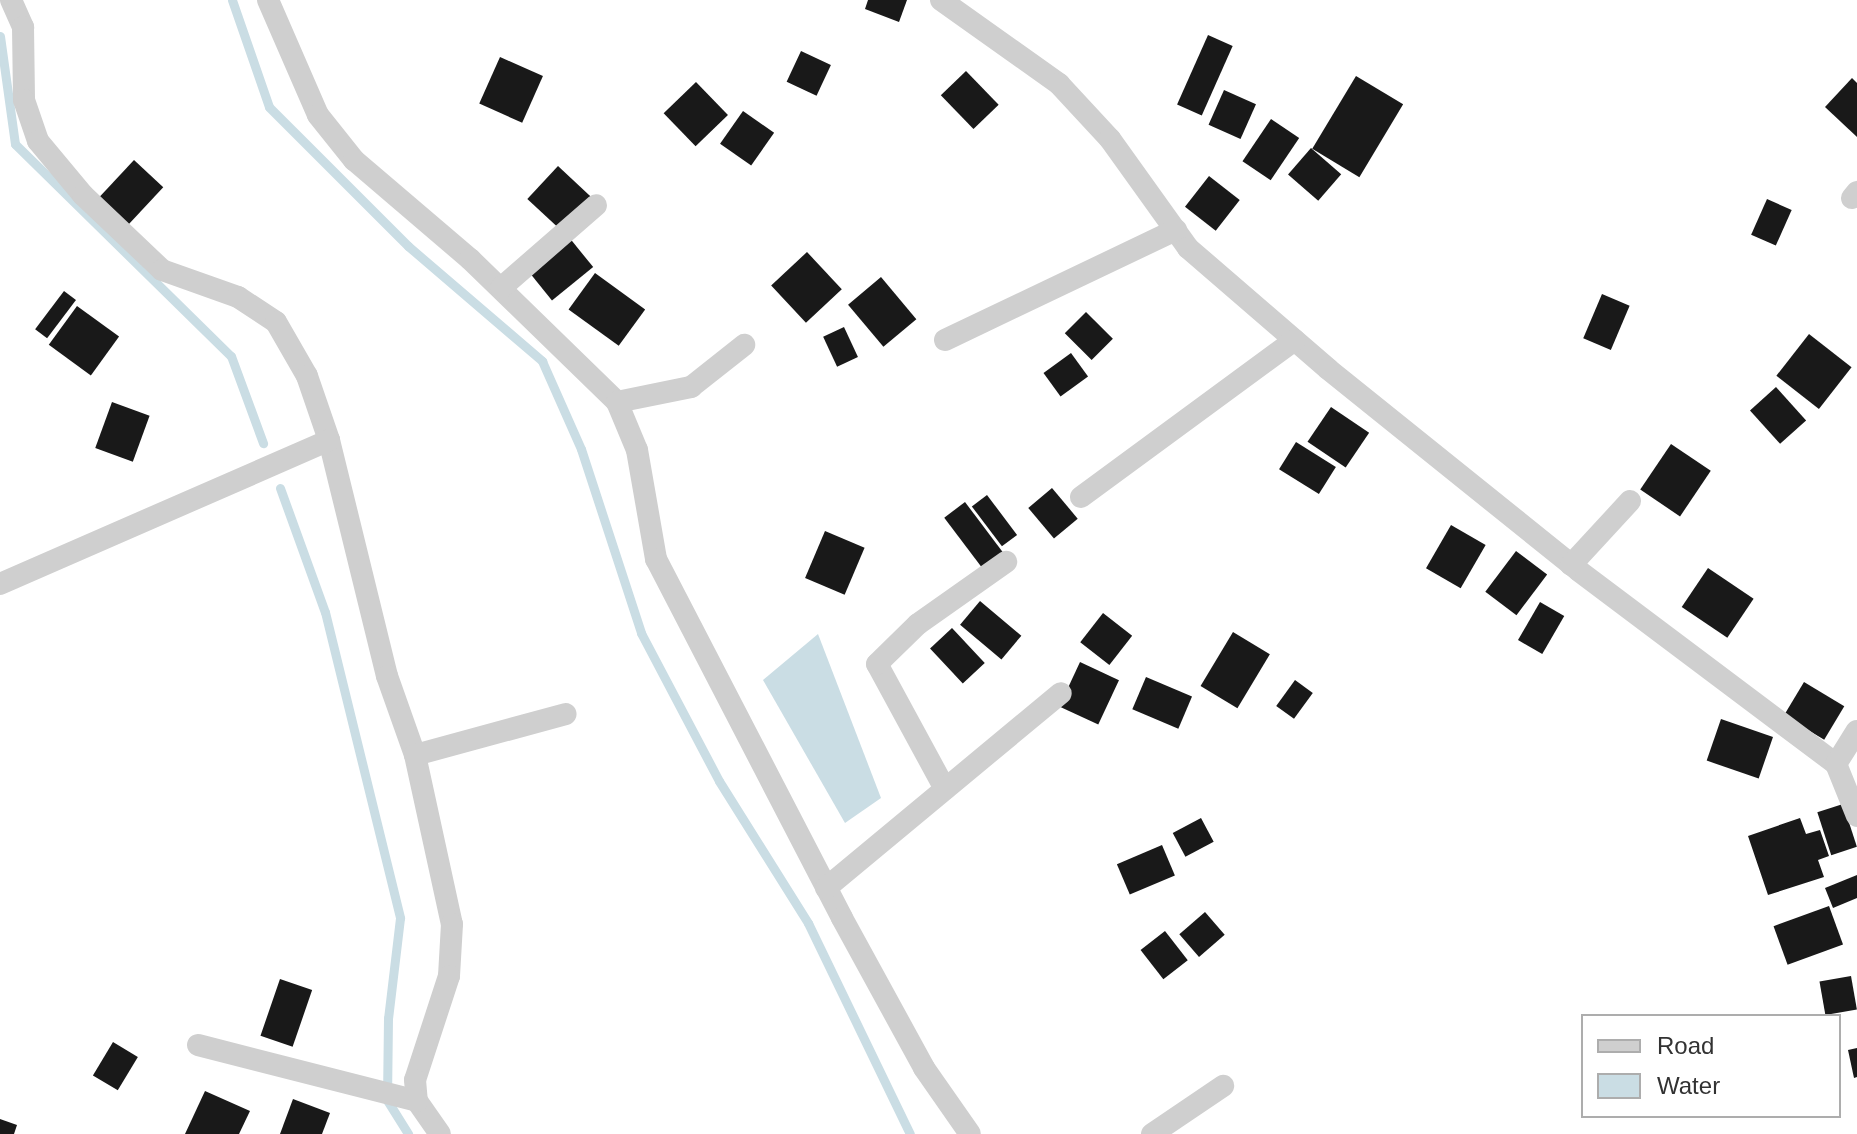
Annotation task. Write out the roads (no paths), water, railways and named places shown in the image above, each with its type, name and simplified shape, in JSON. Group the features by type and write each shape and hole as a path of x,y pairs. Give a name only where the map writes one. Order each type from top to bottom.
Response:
{"street":[{"path":"11,0 23,27 24,100 38,141 83,195 162,270 238,297 276,322 307,376 329,440 387,676 415,755 452,924 449,976 415,1080 417,1101 440,1134"},
{"path":"268,0 318,115 354,160 501,288 617,402 637,450 656,559 826,888 924,1068 970,1134"},
{"path":"941,0 1059,84 1110,139 1188,248 1295,340 1571,565 1836,764 1857,816"},
{"path":"501,288 596,205"},
{"path":"945,340 1176,230"},
{"path":"1081,497 1295,340"},
{"path":"617,402 691,387 744,345"},
{"path":"0,584 329,440"},
{"path":"1571,565 1630,501"},
{"path":"945,789 877,664 918,624 1006,562"},
{"path":"826,888 1061,693"},
{"path":"415,755 566,714"},
{"path":"1836,764 1857,731"},
{"path":"198,1045 417,1101"},
{"path":"1152,1134 1223,1086"}],"water":[{"path":"818,634 881,798 845,823 763,680"}],"waterway":[{"path":"232,0 269,107 408,246 542,361 581,449 641,633 719,781 808,923 910,1134"},
{"path":"0,36 15,144 231,356 263,443"},
{"path":"280,488 325,612 400,918 388,1018 387,1100 408,1134"}]}
